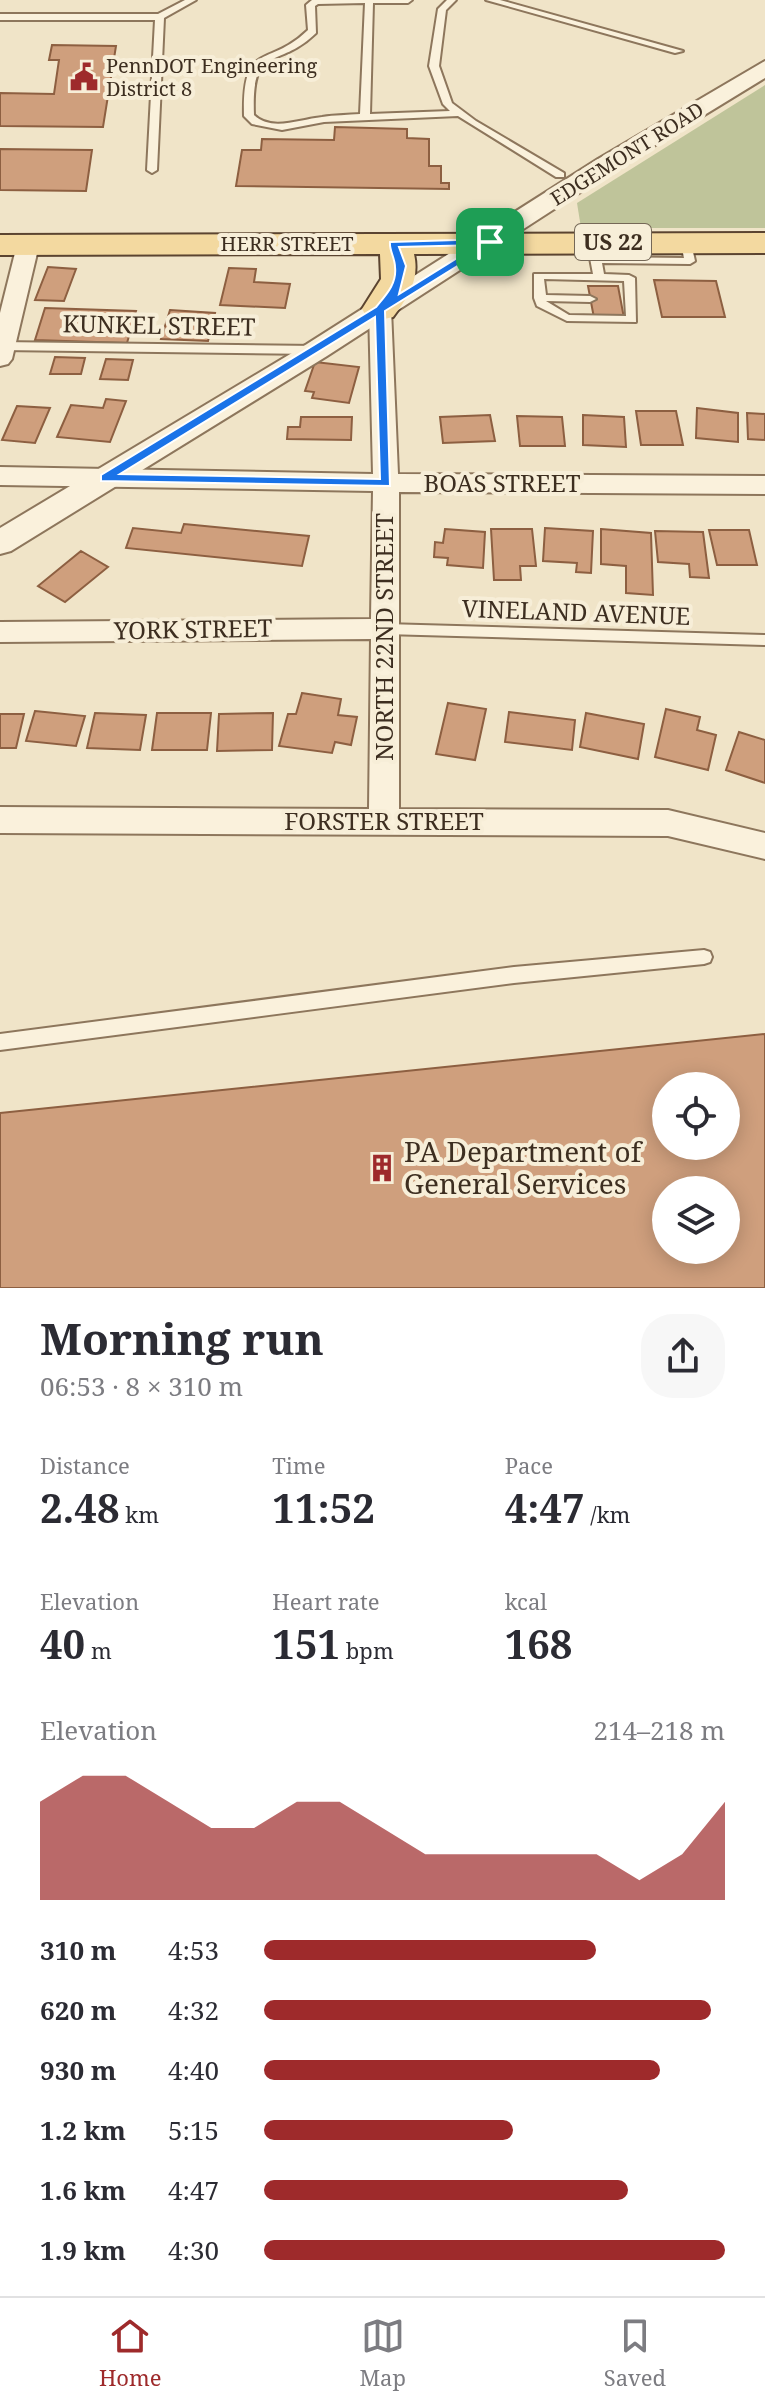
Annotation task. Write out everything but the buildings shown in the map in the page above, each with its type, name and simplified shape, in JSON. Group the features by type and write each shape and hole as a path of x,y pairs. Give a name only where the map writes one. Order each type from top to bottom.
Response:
{"main road":[{"name":"HERR STREET","path":"14,245 490,242 594,251 686,243 765,243"},
{"path":"380,309 396,290 399,279 401,266 393,244"}],"street":[{"name":"EDGEMONT ROAD","path":"0,543 317,350 490,242 607,164 765,68"},
{"path":"1,351 14,245"},
{"name":"NORTH 22ND STREET","path":"380,309 386,483 384,822"},
{"name":"BOAS STREET","path":"0,476 386,483 765,485"},
{"name":"YORK STREET","path":"0,632 385,629"},
{"name":"FORSTER STREET","path":"0,820 668,823 765,846"}],"lane":[{"path":"0,17 160,17 192,0"},
{"path":"365,117 369,0"},
{"path":"408,0 316,1 310,5 313,31 305,41 261,59 253,69 247,105 249,116 255,122 282,127 324,119 460,113"},
{"path":"452,0 442,9 434,66 448,104 560,175"},
{"path":"490,0 678,51"},
{"path":"152,170 160,17"},
{"path":"594,251 599,277"},
{"path":"538,276 599,277 629,278 626,300 632,320 567,318 541,304 538,276"},
{"path":"540,298 590,299"},
{"name":"KUNKEL STREET","path":"1,351 317,350"},
{"name":"VINELAND AVENUE","path":"385,629 765,640"},
{"path":"0,1042 514,975 704,957"}],"green space":[{"path":"765,85 765,228 581,228 577,203"}],"place":[{"name":"PennDOT Engineering District 8","path":"84,77"},
{"name":"PA Department of General Services","path":"382,1168"}],"route":[{"path":"490,242 380,309 317,350 106,478 386,483 380,309 396,290 399,279 401,266 393,244 490,242"}]}
